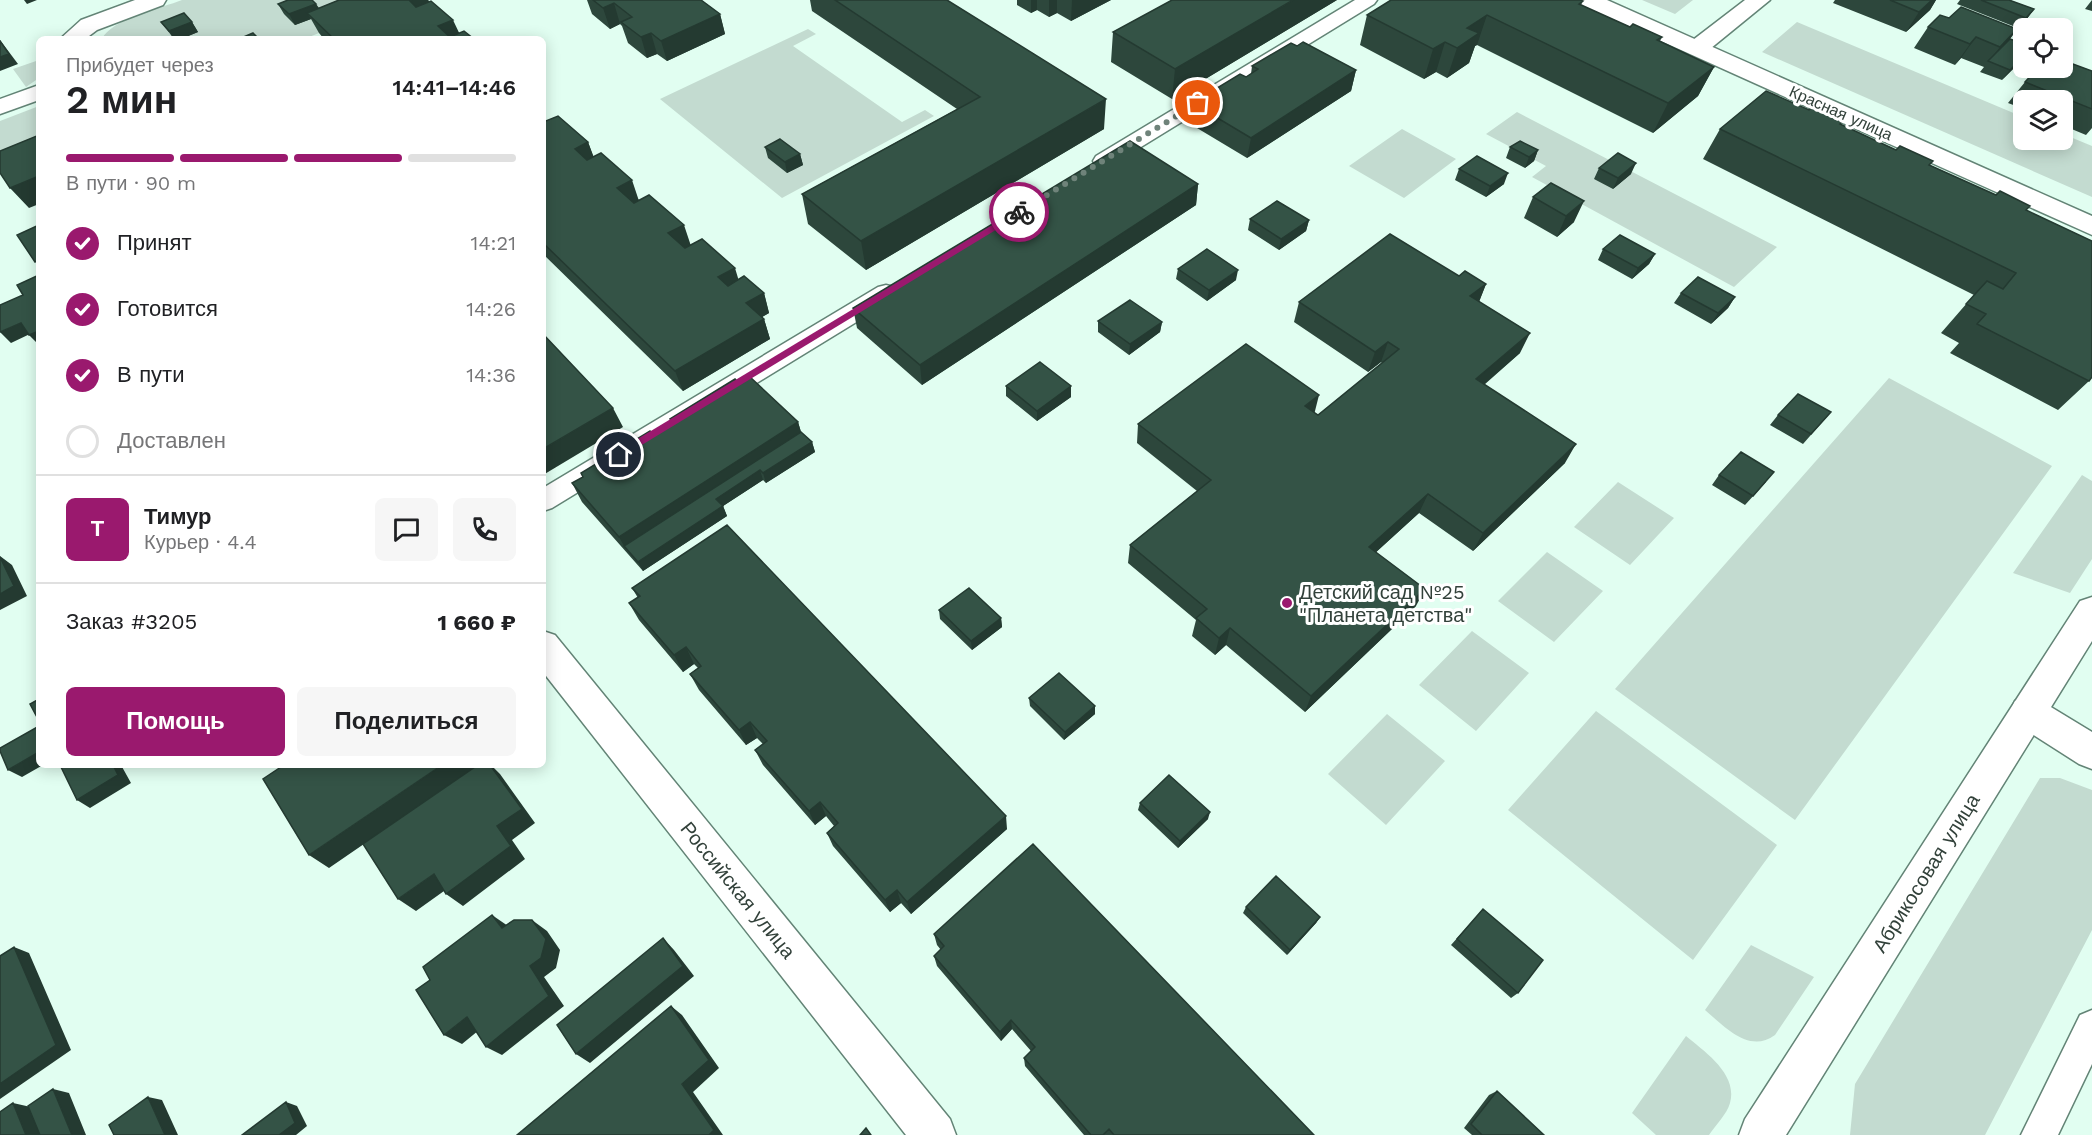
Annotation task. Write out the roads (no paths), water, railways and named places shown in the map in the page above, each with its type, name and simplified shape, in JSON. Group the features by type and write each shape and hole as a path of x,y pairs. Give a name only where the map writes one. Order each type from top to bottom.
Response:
{"street":[{"path":"75,36 89,25 155,0"},
{"name":"Красная улица","path":"1589,0 2092,226"},
{"path":"1697,48 1759,0"},
{"path":"0,107 36,93"},
{"name":"Абрикосовая улица","path":"1761,1135 2092,611"},
{"name":"Российская улица","path":"546,650 934,1135"},
{"path":"2028,712 2092,752"}],"lane":[{"path":"1082,174 1368,0"},
{"path":"546,499 901,283"},
{"path":"2039,1135 2092,1027"}],"place":[{"name":"Детский сад №25 \"Планета детства\"","path":"1287,603"}]}
